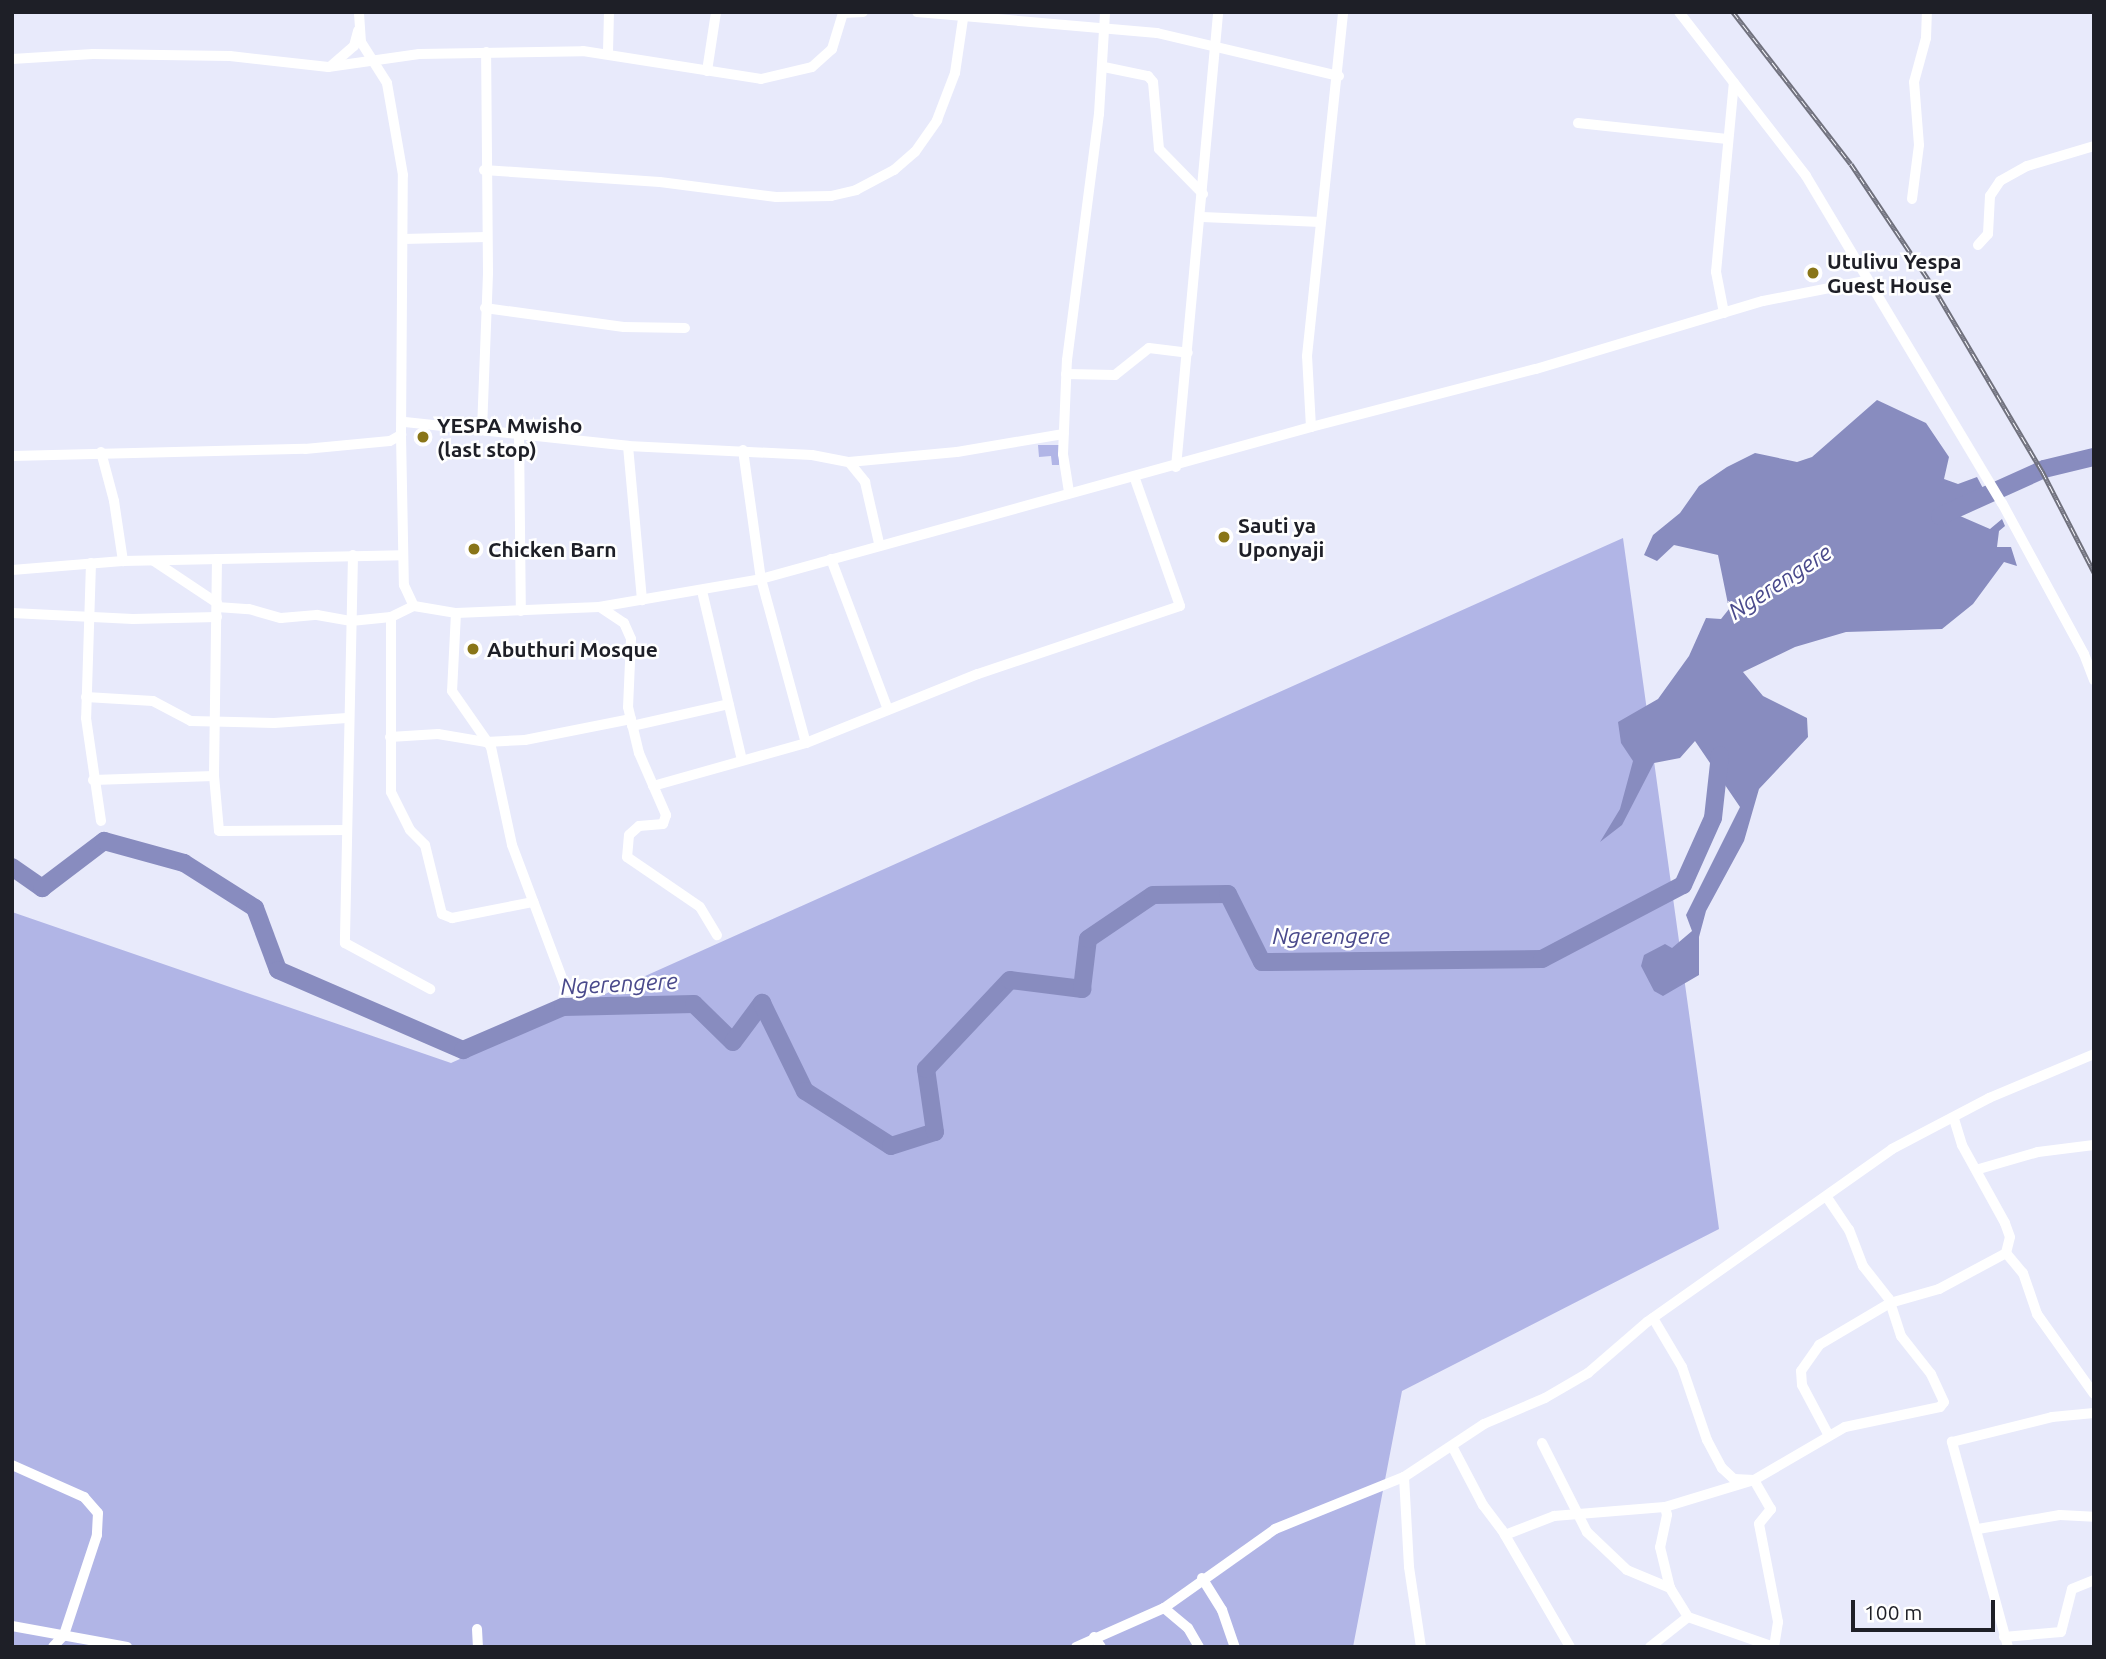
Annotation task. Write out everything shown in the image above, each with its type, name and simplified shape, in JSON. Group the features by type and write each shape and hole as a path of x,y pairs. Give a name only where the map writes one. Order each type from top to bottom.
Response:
{"street":[{"path":"359,12 359,31 364,49 376,61 387,83 403,175 403,555 405,592 414,606"},
{"path":"608,52 609,12"},
{"path":"707,71 716,12"},
{"path":"12,59 93,54 230,56 328,67 486,52 608,52 761,79 812,67 832,49 843,13 863,12"},
{"path":"917,12 1103,28 1214,44 1339,76"},
{"path":"1069,492 1063,434 1066,374 1104,67 1105,12"},
{"path":"1176,467 1202,217 1218,12"},
{"path":"1311,426 1306,376 1320,222 1339,76 1343,12"},
{"path":"1679,12 1806,176 1865,281 1985,473 2084,654 2094,680"},
{"path":"1912,199 1919,145 1914,82 1926,38 1927,12"},
{"path":"484,170 660,182 776,197 831,196 856,190 905,161 937,120 955,74 964,15"},
{"path":"328,67 354,46 359,31"},
{"path":"482,430 487,237 484,170 486,52"},
{"path":"1104,67 1137,73 1153,82 1159,149 1203,194"},
{"path":"1724,313 1716,272 1734,83"},
{"path":"1578,123 1727,139"},
{"path":"1978,245 1988,233 1990,196 2000,181 2026,166 2094,146"},
{"path":"1202,217 1320,222"},
{"path":"403,239 487,237"},
{"path":"12,613 90,618 249,609 281,618 317,615 351,621 391,617 414,606 456,613 599,607 702,591 761,579 879,543 1069,492 1135,479 1311,426 1536,369 1724,313 1865,281"},
{"path":"485,309 624,327 685,328"},
{"path":"1066,374 1115,375 1149,348 1188,353"},
{"path":"405,422 628,446 743,450 849,462 1063,434"},
{"path":"519,434 521,611"},
{"path":"12,456 305,449 390,441 401,435"},
{"path":"628,446 642,600"},
{"path":"743,450 761,579 806,743"},
{"path":"101,452 114,500 123,561"},
{"path":"849,462 865,482 879,543"},
{"path":"653,786 806,743 978,674 1180,606 1135,479"},
{"path":"353,555 347,718 345,943 430,989"},
{"path":"12,570 123,561 403,555"},
{"path":"217,559 217,723 214,776 218,827 222,833 346,830"},
{"path":"831,559 888,710"},
{"path":"153,561 217,609"},
{"path":"91,563 86,697 93,779 100,821"},
{"path":"702,591 743,760"},
{"path":"599,607 624,623 631,639 631,723 666,820 639,826 631,832 626,843 627,857 704,911 717,936"},
{"path":"456,613 452,691 486,742 512,845 567,991"},
{"path":"391,617 391,792 410,830 425,845 442,914 452,918 533,902"},
{"path":"86,697 153,701 183,719 217,723 347,718"},
{"path":"390,737 438,734 486,742 525,740 729,704"},
{"path":"93,779 214,776"},
{"path":"1076,1647 1098,1643 1164,1608 1202,1578 1275,1529 1404,1477 1484,1424 1535,1404 1588,1373 1653,1318 1892,1149 2094,1054"},
{"path":"1954,1118 1962,1144 1979,1169 2008,1230 2006,1253 2023,1273 2037,1314 2094,1394"},
{"path":"1979,1169 2038,1152 2094,1145"},
{"path":"1505,1535 1554,1516 1665,1507 1754,1480 1828,1434 1935,1409 1944,1402 1931,1374 1901,1336 1890,1303 1863,1266 1849,1230 1827,1197"},
{"path":"1828,1434 1806,1398 1801,1371 1819,1345 1890,1303 1939,1289 2006,1253"},
{"path":"1653,1318 1682,1367 1707,1440 1722,1468 1734,1479 1754,1480"},
{"path":"2094,1413 2052,1417 1952,1443 1978,1529 2006,1642 2061,1632 2072,1589 2094,1580"},
{"path":"1542,1443 1587,1532 1627,1570 1670,1588"},
{"path":"1452,1446 1483,1505 1505,1535 1570,1647"},
{"path":"12,1465 84,1497 98,1513 97,1535 64,1635 53,1647"},
{"path":"1404,1477 1409,1567 1421,1647"},
{"path":"1665,1507 1667,1515 1660,1548 1670,1588 1688,1617 1774,1646 1778,1622 1759,1524 1772,1509 1754,1480"},
{"path":"1978,1529 2060,1515 2094,1517"},
{"path":"1202,1578 1222,1610 1235,1647"},
{"path":"1164,1608 1188,1628 1199,1647"},
{"path":"1650,1647 1688,1617"},
{"path":"12,1626 127,1647"},
{"path":"477,1629 478,1647"}],"shaded area":[{"path":"1038,445 1059,445 1059,465 1052,465 1051,456 1039,457"},
{"path":"1623,538 1719,1229 1402,1391 1353,1647 12,1647 12,912 451,1063"}],"water":[{"path":"1877,400 1926,423 1949,457 1944,479 1958,484 1977,477 1986,494 1962,503 1960,516 1990,529 2002,519 2005,526 1999,531 1997,547 2011,547 2017,566 2004,562 1973,604 1942,629 1846,632 1795,647 1743,672 1763,696 1807,718 1808,737 1759,789 1744,841 1706,911 1699,937 1699,975 1663,996 1654,991 1641,966 1644,955 1665,944 1672,948 1692,931 1686,915 1740,807 1695,741 1680,758 1654,763 1622,825 1600,842 1620,809 1633,761 1621,743 1618,722 1658,699 1689,656 1706,618 1721,619 1729,609 1718,555 1674,545 1657,561 1644,555 1653,535 1680,513 1699,486 1727,467 1755,453 1797,462 1812,457"}],"waterway":[{"name":"Ngerengere","path":"1940,516 2044,469 2094,457"},
{"name":"Ngerengere","path":"12,867 42,888 104,841 184,863 255,908 278,970 463,1050 563,1007 694,1004 733,1042 762,1003 805,1091 891,1146 935,1132 926,1069 1010,980 1082,989 1088,939 1153,895 1228,894 1262,962 1542,959 1683,885 1713,818 1720,755"}],"railway":[{"path":"1733,12 1851,164 1932,285 2042,471 2094,572"}],"place":[{"name":"Utulivu Yespa Guest House","path":"1813,273"},
{"name":"YESPA Mwisho (last stop)","path":"423,437"},
{"name":"Sauti ya Uponyaji","path":"1224,537"},
{"name":"Chicken Barn","path":"474,549"},
{"name":"Abuthuri Mosque","path":"473,649"}]}
